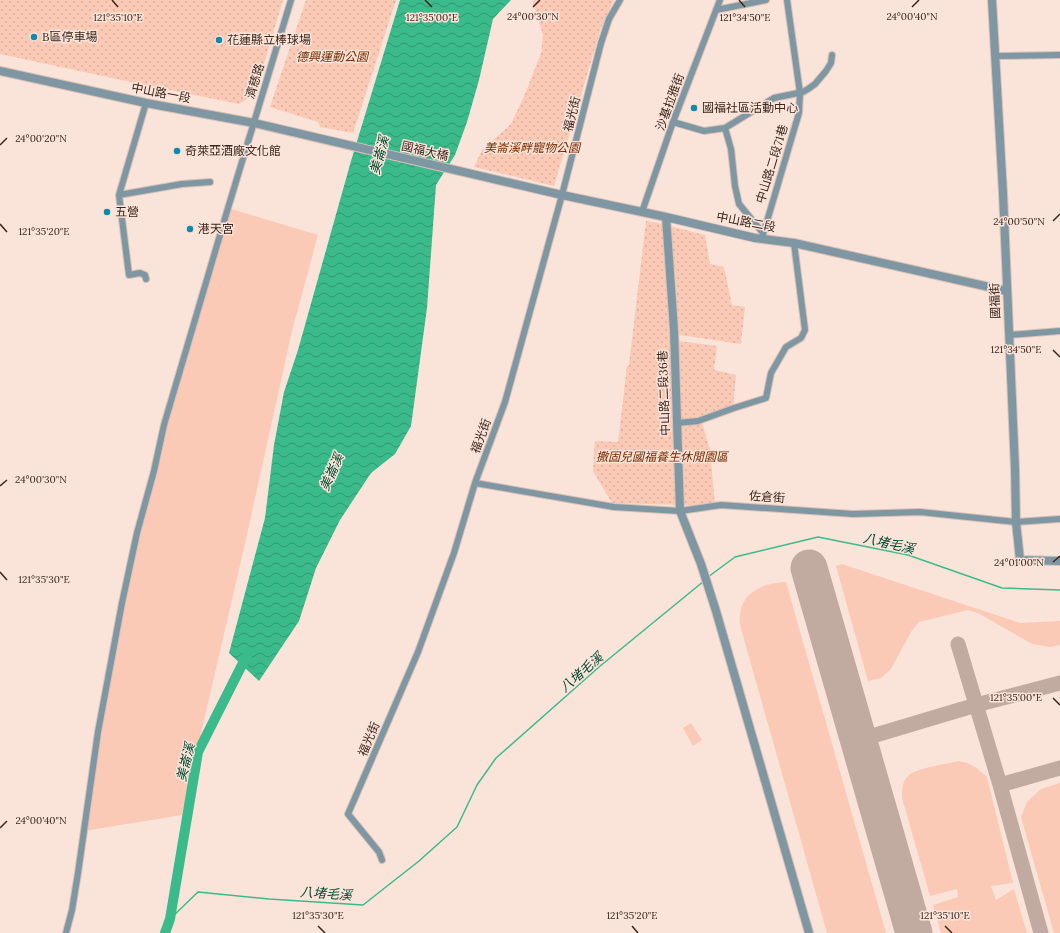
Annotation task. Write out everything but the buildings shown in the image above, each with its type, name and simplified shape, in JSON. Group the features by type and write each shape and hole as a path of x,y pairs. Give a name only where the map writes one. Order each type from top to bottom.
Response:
{"street":[{"name":"濟慈路","path":"66,933 72,910 78,873 98,732 122,603 137,533 154,472 164,425 291,0"},
{"name":"福光街","path":"382,860 379,852 348,814 418,652 454,553 475,483 505,402 562,195 601,42 609,20 620,0"},
{"name":"沙基拉雅街","path":"642,212 673,122 720,0"},
{"path":"716,10 766,0"},
{"name":"中山路二段71巷","path":"762,235 800,113 800,93 787,0"},
{"name":"國福街","path":"992,0 1007,290 1016,522 1020,560 1060,561"},
{"path":"673,122 704,131 725,128 774,98 800,93 808,89 820,79 830,63 832,55"},
{"path":"996,56 1060,55"},
{"name":"中山路一段","path":"0,71 146,103 254,123 318,138"},
{"path":"146,103 119,196 129,276 143,274 146,275 146,279"},
{"path":"725,128 731,149 735,186 739,204 762,235"},
{"name":"國福大橋","path":"318,138 480,176"},
{"name":"中山路二段","path":"480,176 755,238 762,235 1007,290"},
{"path":"119,196 182,184 210,182"},
{"name":"中山路二段36巷","path":"666,217 674,330 680,511 701,564 716,611 809,933"},
{"path":"677,423 698,421 766,398 771,373 786,347 802,338 806,330 794,243"},
{"path":"1009,335 1060,331"},
{"name":"佐倉街","path":"475,483 614,507 680,511 721,505 853,514 920,512 1016,522 1060,519"}],"green space":[{"path":"0,0 283,0 255,94 239,104 0,54"},
{"name":"德興運動公園","path":"306,0 396,0 353,133 320,127 318,122 270,107"},
{"name":"美崙溪畔寵物公園","path":"534,0 614,0 601,28 554,186 474,167 482,150 511,124 525,94 541,53 543,35 533,3"},
{"path":"228,208 318,235 292,331 244,548 182,815 84,831 137,533"},
{"name":"撒固兒國福養生休閒園區","path":"646,221 663,224 672,340 717,346 714,370 736,375 733,408 701,420 710,449 715,506 612,503 593,471 595,441 618,442 627,366 629,365"},
{"path":"670,226 705,235 710,264 724,267 732,305 745,307 741,344 679,335"},
{"path":"842,564 1020,623 1060,621 1060,645 1050,647 1032,644 978,613 968,610 919,622 911,632 891,669 881,678 868,681 836,566"},
{"path":"786,582 886,933 827,933 740,625 742,606 746,598 759,588"},
{"path":"691,723 702,740 693,746 683,728"},
{"path":"958,761 974,766 987,777 1013,883 991,886 996,900 1014,889 1027,933 941,933 933,905 958,897 957,889 930,896 902,798 902,789 905,780 913,773 925,768"},
{"path":"1060,783 1060,933 1054,933 1021,817 1027,802 1041,789"}],"water":[{"path":"400,0 511,0 493,19 479,80 467,122 455,155 436,185 427,308 411,426 395,454 371,473 340,520 316,568 299,621 259,681 229,653 265,518 274,445 284,392 298,350 351,161"}],"waterway":[{"name":"八堵毛溪","path":"708,577 735,557 818,537 908,555 1002,588 1060,590"},
{"name":"八堵毛溪","path":"170,919 198,892 269,899 363,905 419,861 457,827 477,785 496,758 599,667 704,581"},
{"name":"美崙溪","path":"165,933 170,919 198,752 248,653"}],"taxiway":[{"path":"958,644 1000,785 1041,933"},
{"path":"859,740 976,705 1060,683"},
{"path":"1000,785 1060,768"}],"runway":[{"path":"809,568 914,933"}],"place":[{"name":"B區停車場","path":"34,37"},
{"name":"花蓮縣立棒球場","path":"219,40"},
{"name":"國福社區活動中心","path":"694,108"},
{"name":"奇萊亞酒廠文化館","path":"177,151"},
{"name":"五營","path":"107,212"},
{"name":"港天宮","path":"190,229"}]}
